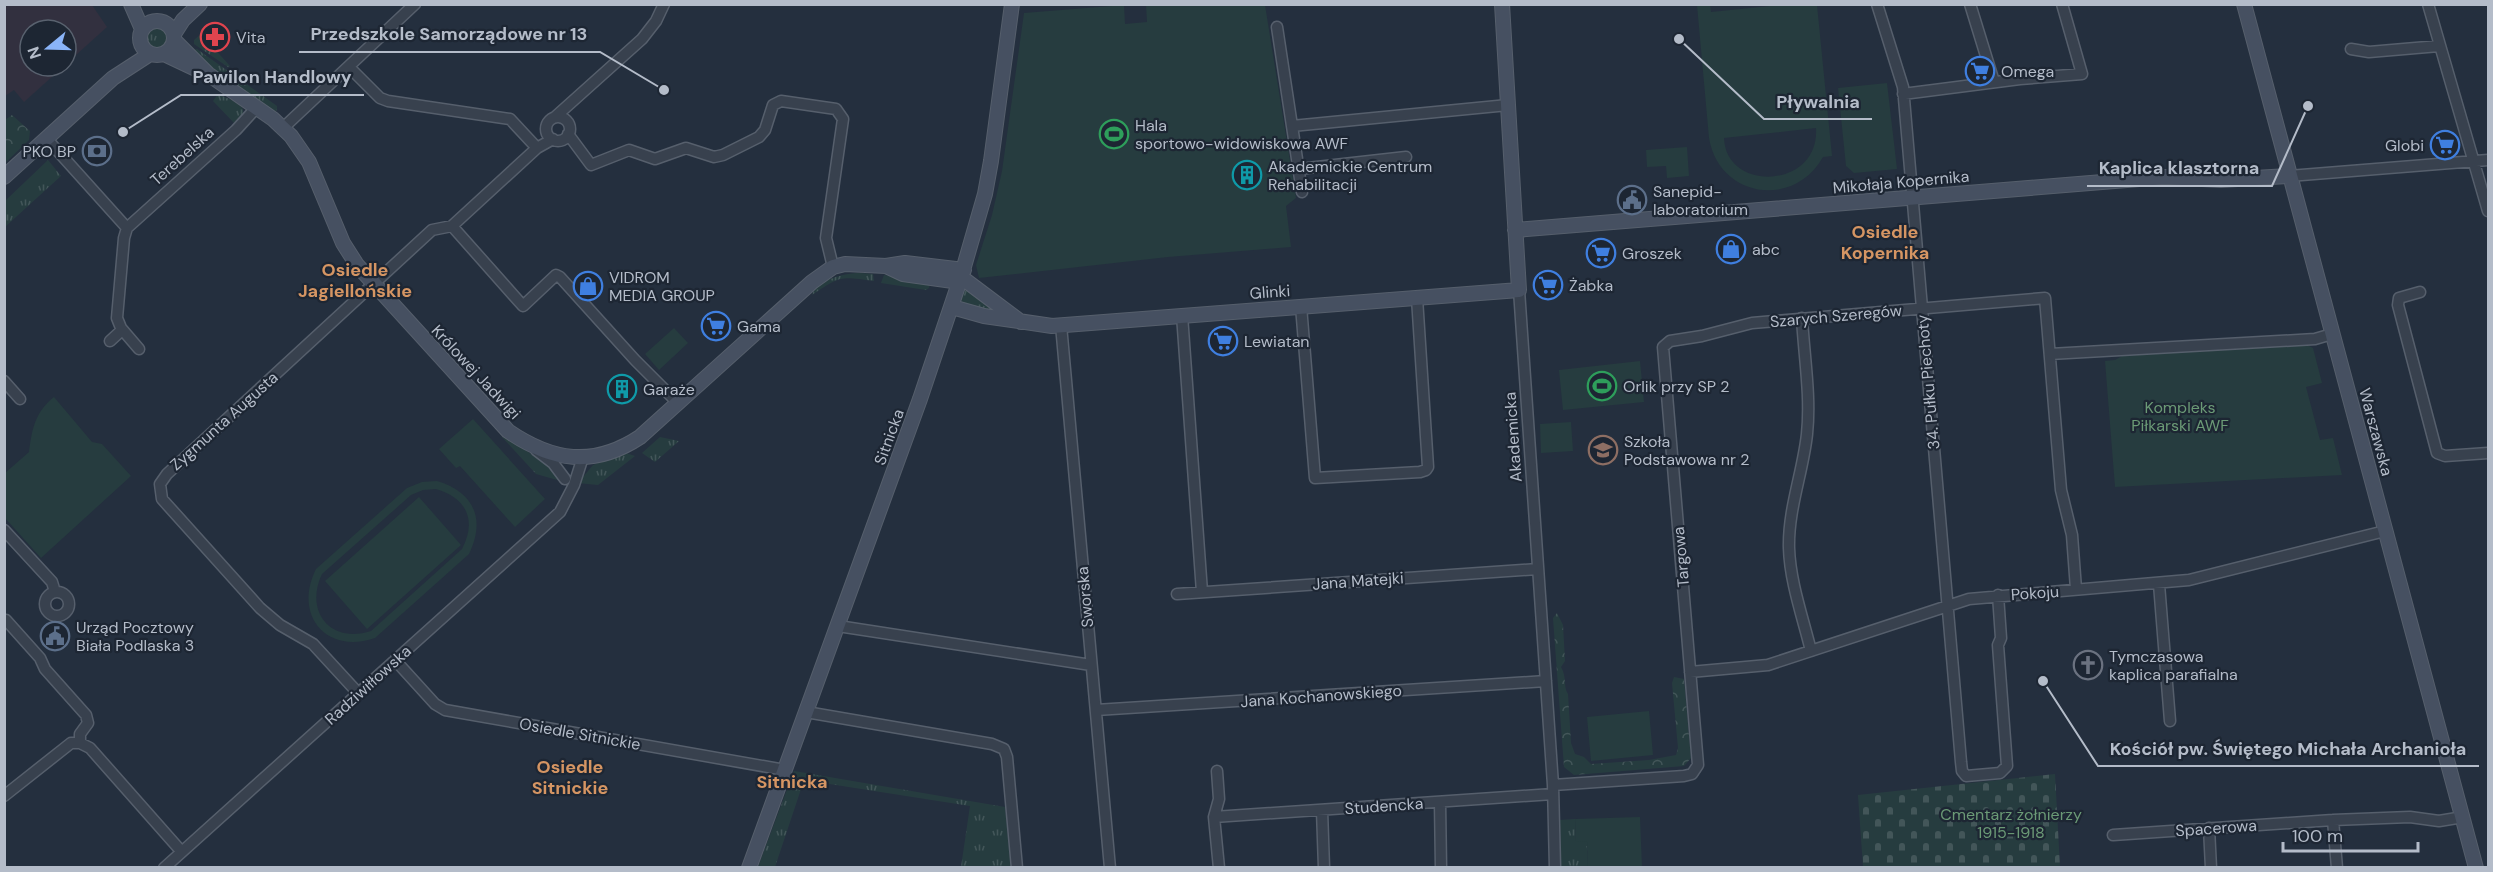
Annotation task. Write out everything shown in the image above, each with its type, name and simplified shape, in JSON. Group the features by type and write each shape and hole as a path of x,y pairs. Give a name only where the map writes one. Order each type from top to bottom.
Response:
{"street":[{"path":"131,4 141,35 142,46 157,54"},
{"path":"138,4 159,21 171,27 175,37"},
{"path":"113,78 141,35 187,4"},
{"path":"4,177 113,78 171,49 183,20 200,4"},
{"path":"284,128 416,4"},
{"path":"550,136 548,121 578,98 642,39 656,21 664,4"},
{"name":"Sitnicka","path":"749,867 838,626 962,276 985,194 1012,4"},
{"name":"Akademicka","path":"1502,4 1553,789 1555,867"},
{"name":"34. Pułku Piechoty","path":"1877,4 1904,94 1961,762 1962,771 1966,776 2000,773 2007,766 1998,645 2001,638 1998,595"},
{"path":"1970,4 1994,82"},
{"path":"1904,94 1994,82 2082,74 2062,4"},
{"name":"Warszawska","path":"2244,4 2476,867"},
{"path":"2428,4 2488,210"},
{"path":"1277,27 1302,192"},
{"name":"Królowej Jadwigi","path":"175,37 208,74"},
{"path":"2351,49 2369,52 2439,46"},
{"name":"Królowej Jadwigi","path":"157,54 208,74 284,128 309,162 343,243 357,265 508,431 528,445 550,454 583,457 632,442 812,282 833,267"},
{"path":"349,67 380,98 510,119 537,148"},
{"path":"566,121 578,98"},
{"path":"568,134 591,165 629,150 655,159 686,148 714,157 723,155 759,137 765,130 773,105 781,101 836,109 843,119 826,238 833,267 845,264 886,266 905,263 962,276 1023,323"},
{"path":"1292,126 1508,105"},
{"name":"Terebelska","path":"127,228 236,130 257,107"},
{"path":"550,136 562,140 568,134 569,127 566,121 555,117"},
{"path":"374,285 432,230 452,226 550,136"},
{"path":"46,138 127,228 124,238 117,318 122,330 139,349"},
{"path":"1299,169 1406,157"},
{"path":"2289,176 2488,160"},
{"name":"Mikołaja Kopernika","path":"1515,230 2164,177 2221,180 2289,176"},
{"path":"452,226 523,306 556,275 560,277 635,360 678,403"},
{"name":"Zygmunta Augusta","path":"358,693 313,644 280,625 260,608 162,499 160,484 167,474 374,285"},
{"name":"Glinki","path":"952,307 1023,323 1061,326 1519,290"},
{"path":"2420,292 2399,298 2398,305 2435,449 2440,456 2488,453"},
{"name":"Szarych Szeregów","path":"1666,343 1752,323 2045,297 2050,354"},
{"path":"1301,306 1315,478 1420,472 1428,467 1417,298"},
{"path":"1182,315 1202,592"},
{"path":"1802,318 1809,411 1807,435 1790,523 1789,547 1791,566 1811,651"},
{"name":"Sworska","path":"1061,326 1110,867"},
{"path":"110,341 122,330"},
{"path":"2076,590 2072,535 2061,490 2050,354 2314,339 2332,334"},
{"name":"Targowa","path":"1666,343 1663,347 1698,759 1695,772"},
{"path":"4,381 20,399"},
{"path":"528,445 553,463 565,479"},
{"path":"567,457 565,479 567,498"},
{"name":"Radziwiłłowska","path":"164,867 560,512 574,485 583,457"},
{"path":"4,530 52,582 55,592"},
{"name":"Pokoju","path":"1690,672 1768,665 1969,599 2189,580 2385,531"},
{"name":"Jana Matejki","path":"1177,594 1538,569"},
{"path":"2159,584 2170,721"},
{"path":"6,620 86,715 88,723 80,734 80,743"},
{"path":"838,626 1091,665"},
{"name":"Osiedle Sitnickie","path":"395,660 435,704 445,710 785,770"},
{"name":"Jana Kochanowskiego","path":"1096,710 1546,681"},
{"path":"806,712 992,744 1004,749 1007,757 1017,867"},
{"path":"4,796 71,743 80,743 90,748 182,851"},
{"path":"1217,771 1219,800 1214,817 1219,867"},
{"name":"Studencka","path":"1214,817 1440,802 1684,776 1695,772"},
{"path":"1440,802 1441,867"},
{"path":"1322,810 1324,867"},
{"name":"Spacerowa","path":"2112,835 2333,820 2410,817 2439,820 2463,817"},
{"path":"2333,820 2337,867"},
{"path":"2209,828 2211,867"}],"shaded area":[{"path":"5,4 92,5 107,27 78,53 78,18 18,18 18,78 51,78 24,102 14,90 5,96"}],"green space":[{"path":"1124,5 1125,24 1147,22 1146,5 1265,5 1296,198 1286,206 1291,247 1168,257 979,278 976,265 992,215 1002,171 1024,13"},
{"path":"1697,5 1710,5 1711,12 1781,5 1817,5 1832,156 1823,157 1810,174 1794,184 1777,190 1759,190 1742,184 1727,174 1716,158 1709,138","holes":["1816,128 1813,148 1804,163 1789,172 1772,176 1755,175 1740,168 1729,156 1724,138"]},
{"path":"157,26 162,27 168,33 168,43 162,49 157,50 152,49 146,43 145,38 146,33 152,27"},
{"path":"201,34 230,66 228,67 194,44 194,40"},
{"path":"197,49 277,106 277,110 275,112 204,63 194,50"},
{"path":"1887,83 1897,169 1854,173 1846,166 1838,88"},
{"path":"218,94 238,103 243,109 243,116 235,124 213,101"},
{"path":"12,115 30,131 29,140 5,163 5,120"},
{"path":"1687,147 1689,176 1667,178 1666,166 1647,167 1646,150"},
{"path":"48,160 61,176 5,227 5,201"},
{"path":"847,274 873,274 874,281 841,279 812,295 825,281"},
{"path":"884,275 930,282 929,288 926,290 881,283"},
{"path":"967,289 997,309 997,313 964,305 960,298 962,290"},
{"path":"674,328 688,343 659,370 645,354"},
{"name":"Kompleks Piłkarski AWF","path":"2305,344 2313,348 2322,383 2306,387 2320,440 2333,438 2342,475 2115,487 2105,361 2115,360 2122,356 2122,353"},
{"name":"Orlik przy SP 2","path":"1640,361 1644,402 1563,410 1559,370"},
{"path":"54,397 92,442 102,444 131,476 41,558 5,518 5,473 29,452 39,415"},
{"path":"473,419 545,499 515,527 460,466 456,468 439,449"},
{"path":"1571,422 1573,451 1541,453 1540,424"},
{"path":"502,437 548,465 561,481 536,474"},
{"path":"660,437 679,441 655,462 642,453"},
{"path":"626,453 635,456 598,485 578,483 593,465"},
{"path":"437,481 450,486 468,500 476,518 474,541 469,554 375,638 357,642 342,641 329,636 318,627 312,616 309,602 310,586 316,569 407,488 422,482","holes":["436,489 447,493 462,505 469,520 469,529 462,549 371,631 357,634 344,633 333,629 325,622 316,601 317,588 322,574 411,495 423,490"]},
{"path":"419,497 461,545 367,629 325,581"},
{"path":"1557,613 1563,625 1565,661 1561,667 1568,694 1571,743 1575,754 1584,757 1591,764 1649,760 1676,755 1678,748 1672,683 1674,677 1684,679 1691,758 1684,766 1574,775 1564,767 1553,618"},
{"path":"1649,711 1653,755 1591,761 1587,717"},
{"path":"794,771 1005,807 1011,867 961,867 970,806 804,780 775,867 758,867"},
{"name":"Cmentarz żołnierzy 1915-1918","path":"2055,774 2060,867 1863,867 1858,795"},
{"path":"1640,817 1642,867 1588,867 1587,842 1576,841 1575,819"},
{"path":"1575,819 1576,841 1587,841 1588,867 1561,867 1560,820"}],"place":[{"name":"Vita","path":"215,37"},
{"name":"Pływalnia","path":"1679,39"},
{"name":"Omega","path":"1980,71"},
{"name":"Przedszkole Samorządowe nr 13","path":"664,90"},
{"name":"Kaplica klasztorna","path":"2308,106"},
{"name":"Pawilon Handlowy","path":"123,132"},
{"name":"Hala sportowo-widowiskowa AWF","path":"1114,134"},
{"name":"Globi","path":"2445,145"},
{"name":"PKO BP","path":"97,151"},
{"name":"Akademickie Centrum Rehabilitacji","path":"1247,175"},
{"name":"Sanepid- laboratorium","path":"1632,200"},
{"name":"abc","path":"1731,249"},
{"name":"Groszek","path":"1601,253"},
{"name":"Żabka","path":"1548,285"},
{"name":"VIDROM MEDIA GROUP","path":"588,286"},
{"name":"Gama","path":"716,326"},
{"name":"Lewiatan","path":"1223,341"},
{"name":"Orlik przy SP 2","path":"1602,386"},
{"name":"Garaże","path":"622,389"},
{"name":"Szkoła Podstawowa nr 2","path":"1603,450"},
{"name":"Urząd Pocztowy Biała Podlaska 3","path":"55,636"},
{"name":"Tymczasowa kaplica parafialna","path":"2088,665"},
{"name":"Kościół pw. Świętego Michała Archanioła","path":"2043,681"}],"district":[{"name":"Osiedle Kopernika","path":"1885,242"},
{"name":"Osiedle Jagiellońskie","path":"355,280"},
{"name":"Osiedle Sitnickie","path":"570,777"},
{"name":"Sitnicka","path":"792,782"}]}
